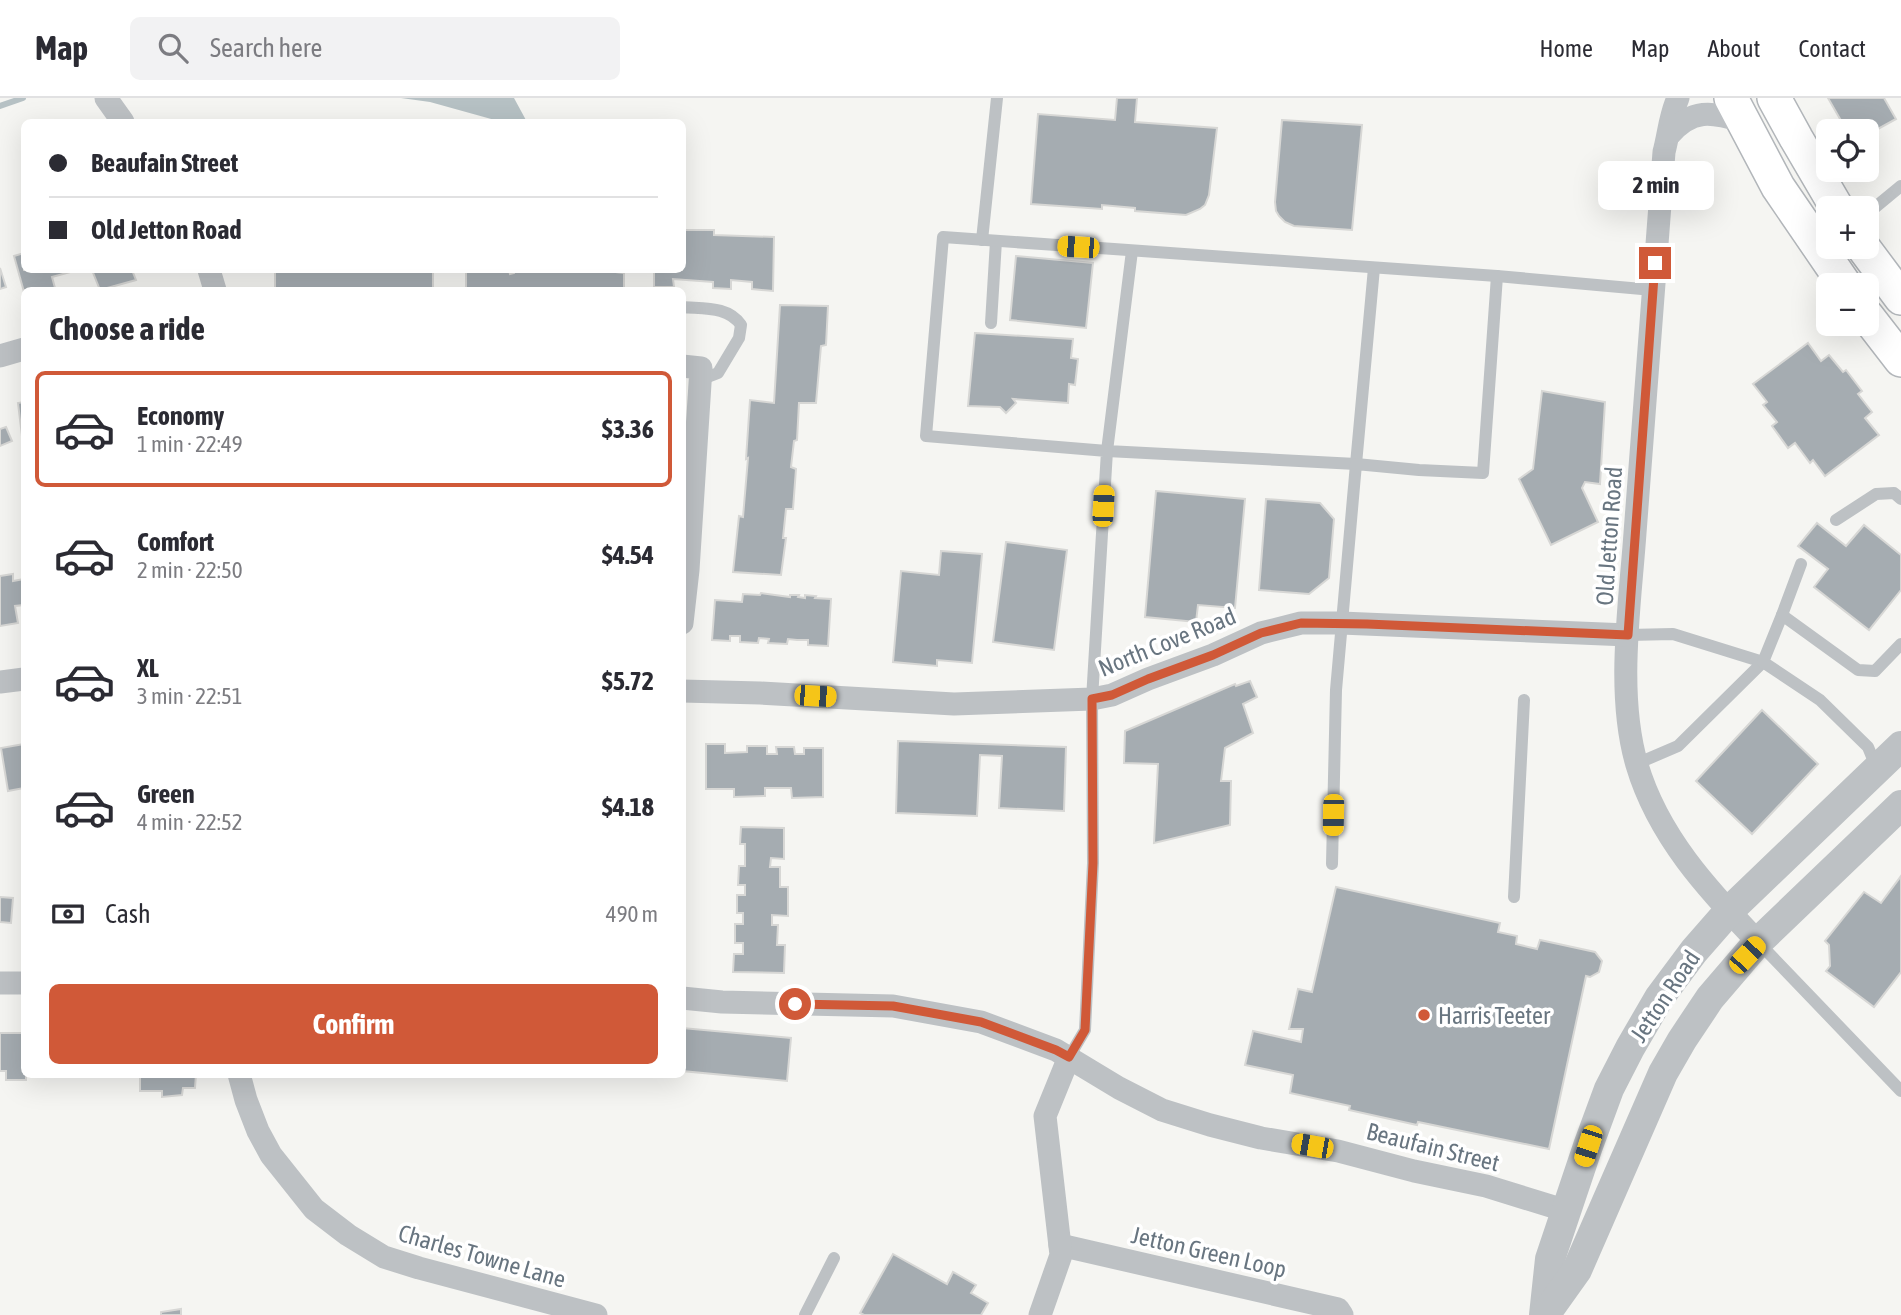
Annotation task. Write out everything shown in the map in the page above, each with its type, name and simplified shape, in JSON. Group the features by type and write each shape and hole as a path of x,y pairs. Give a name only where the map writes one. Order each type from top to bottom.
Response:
{"main road":[{"path":"1774,98 1831,196"},
{"path":"1737,110 1779,187 1837,273"},
{"path":"1872,259 1901,298"},
{"path":"1879,332 1901,360"}],"street":[{"path":"106,98 121,119"},
{"name":"Old Jetton Road","path":"1678,98 1671,113 1664,152 1653,290 1628,635 1626,688 1629,727 1636,764 1660,822 1682,855 1758,942"},
{"path":"1669,135 1675,127 1690,117 1737,110"},
{"path":"0,356 21,350"},
{"path":"686,588 695,371"},
{"name":"North Cove Road","path":"686,691 954,704 1092,699 1112,695 1261,633 1301,623 1628,635"},
{"path":"0,681 21,679"},
{"name":"Jetton Road","path":"1544,1315 1550,1259 1588,1146 1609,1089 1660,998 1729,911 1901,746"},
{"name":"Jetton Road","path":"1544,1315 1577,1270 1663,1073 1710,998 1758,942 1901,806"},
{"path":"0,983 21,984"},
{"name":"Beaufain Street","path":"686,998 722,1002 893,1006 981,1022 1056,1050 1162,1110 1198,1122 1261,1138 1338,1151 1414,1171 1486,1185 1567,1211"},
{"path":"1040,1315 1061,1255 1045,1115 1069,1057"},
{"name":"Charles Towne Lane","path":"240,1078 258,1131 271,1155 314,1209 348,1235 384,1257 538,1308 596,1315"},
{"name":"Jetton Green Loop","path":"1060,1245 1338,1309 1342,1315"}],"lane":[{"path":"982,240 997,98"},
{"path":"1879,204 1901,186"},
{"path":"1497,276 1483,473 1107,451 926,436 943,237 1497,276 1653,290"},
{"path":"991,323 996,241"},
{"path":"1069,1057 1085,1030 1093,863 1092,699 1107,451 1132,251"},
{"path":"1332,864 1336,690 1374,268"},
{"path":"686,306 724,311 735,317 741,325 739,338 718,373 695,371"},
{"path":"1836,520 1876,494 1894,493 1901,499"},
{"path":"1636,764 1678,746 1763,662 1801,564"},
{"path":"1782,615 1858,670 1875,671 1901,644"},
{"path":"1628,635 1673,634 1763,662 1820,700 1868,747 1877,769"},
{"path":"1514,897 1524,700"},
{"path":"1758,942 1901,1091"},
{"path":"805,1315 834,1258"}],"shaded area":[{"path":"401,98 514,98 525,119 491,119 430,102"}],"building":[{"path":"1117,98 1137,98 1135,122 1217,128 1209,195 1200,209 1186,215 1102,205 1102,209 1031,204 1038,114 1115,120"},
{"path":"1828,98 1884,98 1896,119 1879,128 1879,119 1840,119"},
{"path":"1282,120 1362,125 1352,230 1294,226 1279,216 1275,202"},
{"path":"686,230 714,230 714,235 774,237 773,291 752,289 752,282 731,280 731,289 713,288 713,282 673,279 674,287 654,287 654,273 686,273"},
{"path":"21,254 21,273 67,273 52,277 55,287 23,287 14,256"},
{"path":"1016,256 1093,263 1086,328 1010,320"},
{"path":"0,268 6,287 0,289"},
{"path":"93,273 133,273 136,280 111,287 99,287"},
{"path":"275,273 433,273 433,287 275,287"},
{"path":"466,273 624,273 624,287 466,287"},
{"path":"780,305 828,306 826,345 821,346 816,403 799,403 797,440 794,441 791,467 796,469 793,509 786,509 783,538 786,538 781,575 733,572 739,516 743,517 750,400 774,403"},
{"path":"975,333 1073,339 1071,358 1078,359 1075,385 1069,384 1068,403 1013,399 1016,403 1006,413 1000,407 968,406"},
{"path":"1808,343 1821,361 1829,355 1843,372 1846,370 1862,391 1858,394 1872,412 1865,418 1879,435 1825,476 1813,460 1810,463 1795,443 1788,448 1772,426 1777,422 1763,405 1767,402 1753,384"},
{"path":"1542,391 1605,402 1600,484 1585,482 1582,488 1598,522 1551,545 1519,479 1533,469"},
{"path":"21,402 21,428 18,403"},
{"path":"6,427 12,441 0,446 0,429"},
{"path":"1156,491 1245,499 1235,608 1198,605 1196,622 1145,617"},
{"path":"1266,499 1320,503 1334,519 1329,578 1309,594 1259,590"},
{"path":"1817,523 1846,546 1864,525 1901,555 1901,590 1869,630 1814,587 1828,569 1798,546"},
{"path":"1006,542 1067,550 1054,650 993,642"},
{"path":"941,551 982,554 972,663 937,660 937,666 893,662 901,571 939,575"},
{"path":"13,574 13,581 21,580 21,605 15,606 18,623 0,626 0,576"},
{"path":"743,594 831,599 828,646 808,645 808,640 788,639 787,644 768,643 769,639 759,638 758,643 740,642 740,636 730,636 730,641 712,640 715,600 742,602"},
{"path":"1250,681 1257,697 1243,704 1253,733 1225,748 1221,781 1231,781 1230,825 1154,843 1158,764 1124,763 1125,731 1235,684 1236,686"},
{"path":"1762,710 1818,764 1752,834 1696,781"},
{"path":"898,741 1066,747 1064,811 999,808 1002,756 980,755 977,816 896,813"},
{"path":"706,744 725,744 725,753 747,752 747,746 767,746 767,754 777,754 776,747 794,747 795,754 804,754 804,748 823,748 823,797 792,798 791,788 765,788 765,796 734,797 734,789 706,789"},
{"path":"21,745 21,789 8,791 1,748"},
{"path":"741,827 784,828 784,859 771,858 770,867 780,867 780,887 788,887 788,916 772,915 772,925 778,925 777,945 785,945 784,973 733,972 734,954 743,954 743,943 735,943 735,924 743,924 743,913 737,913 737,895 745,895 745,885 738,885 739,866 745,866 745,844 740,844"},
{"path":"1901,876 1901,972 1874,1007 1826,971 1830,966 1829,945 1825,941 1864,892 1881,903"},
{"path":"1336,887 1500,923 1498,932 1517,936 1516,944 1537,949 1540,940 1595,952 1602,961 1599,972 1590,977 1586,976 1549,1149 1349,1110 1350,1106 1290,1093 1293,1075 1245,1065 1253,1031 1301,1042 1303,1029 1289,1029 1298,989 1312,992"},
{"path":"0,897 13,898 11,923 0,922"},
{"path":"686,1028 791,1038 787,1081 686,1071"},
{"path":"0,1033 21,1033 21,1078 26,1080 6,1080 6,1071 0,1071"},
{"path":"140,1078 196,1078 195,1088 183,1088 182,1095 162,1097 162,1091 140,1091"},
{"path":"893,1254 947,1284 953,1272 976,1285 971,1293 988,1303 981,1315 860,1313"},
{"path":"181,1309 181,1315 161,1315 161,1312"}],"waterway":[{"path":"0,106 23,98"}],"place":[{"name":"Harris Teeter","path":"1424,1015"}],"route":[{"path":"795,1004 893,1006 981,1022 1069,1057 1085,1030 1093,863 1092,699 1112,695 1261,633 1301,623 1628,635 1655,263"}]}
